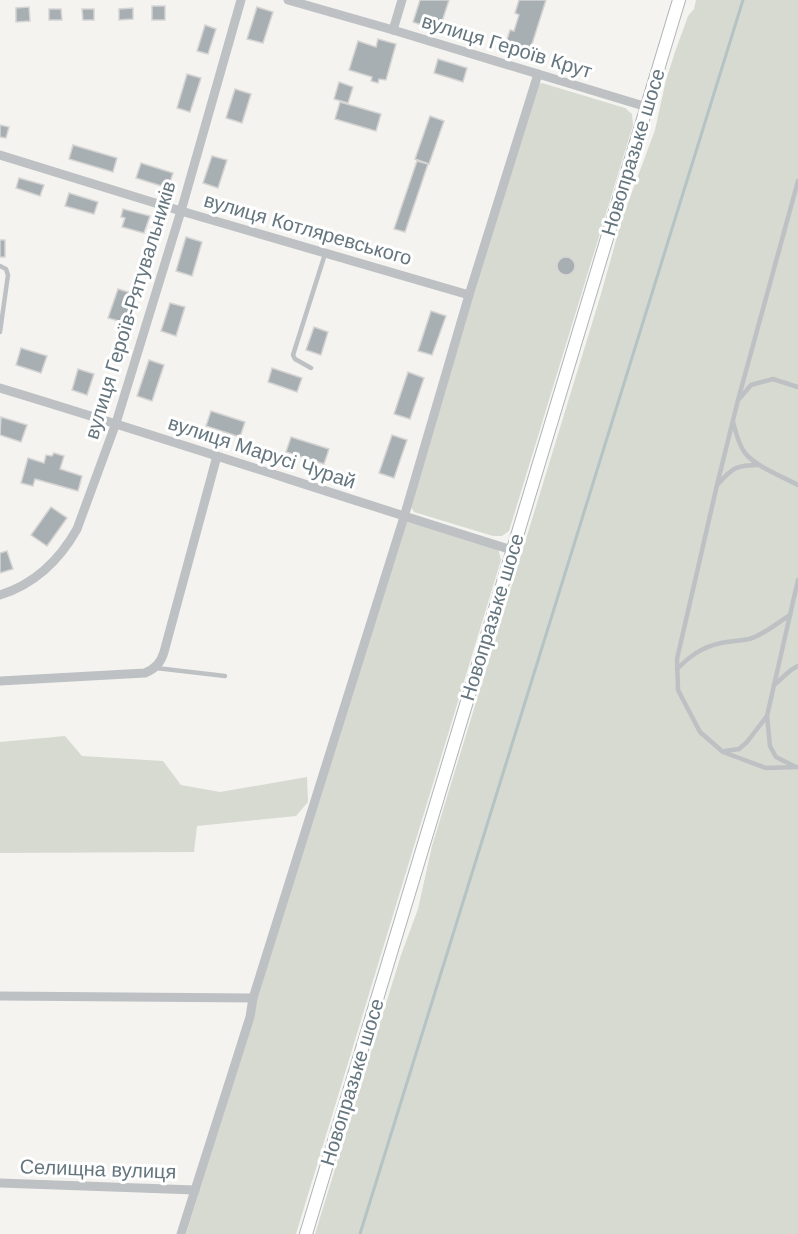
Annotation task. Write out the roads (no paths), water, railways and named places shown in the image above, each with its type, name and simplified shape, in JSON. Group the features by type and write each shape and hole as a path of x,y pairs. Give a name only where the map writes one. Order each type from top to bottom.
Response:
{"main road":[{"name":"Новопразьке шосе","path":"306,1234 679,0"}],"street":[{"name":"вулиця Героїв-Рятувальників","path":"0,595 32,581 46,570 58,558 77,530 116,423 181,211 241,0"},
{"name":"вулиця Героїв Крут","path":"288,0 647,107"},
{"path":"393,30 402,0"},
{"path":"181,1234 250,1017 538,74"},
{"name":"вулиця Котляревського","path":"0,155 181,211 469,295"},
{"name":"вулиця Марусі Чурай","path":"0,388 512,550"},
{"path":"0,681 145,673 159,663 164,652 217,456"},
{"path":"0,996 254,998"},
{"name":"Селищна вулиця","path":"0,1183 195,1190"}],"lane":[{"path":"797,767 766,768 723,752 700,732 678,690 677,659 733,419 798,181"},
{"path":"311,368 295,359 293,355 325,253"},
{"path":"0,266 6,269 8,275 0,332"},
{"path":"738,400 751,385 773,379 798,387"},
{"path":"733,419 738,439 746,454 759,465 798,485"},
{"path":"717,486 733,468 759,465"},
{"path":"797,767 776,758 770,746 767,716 798,579"},
{"path":"677,669 691,655 704,648 718,643 750,638 790,615"},
{"path":"774,685 791,669 798,666"},
{"path":"154,668 225,676"},
{"path":"723,752 739,749 767,716"}],"waterway":[{"path":"360,1234 743,0"}]}
